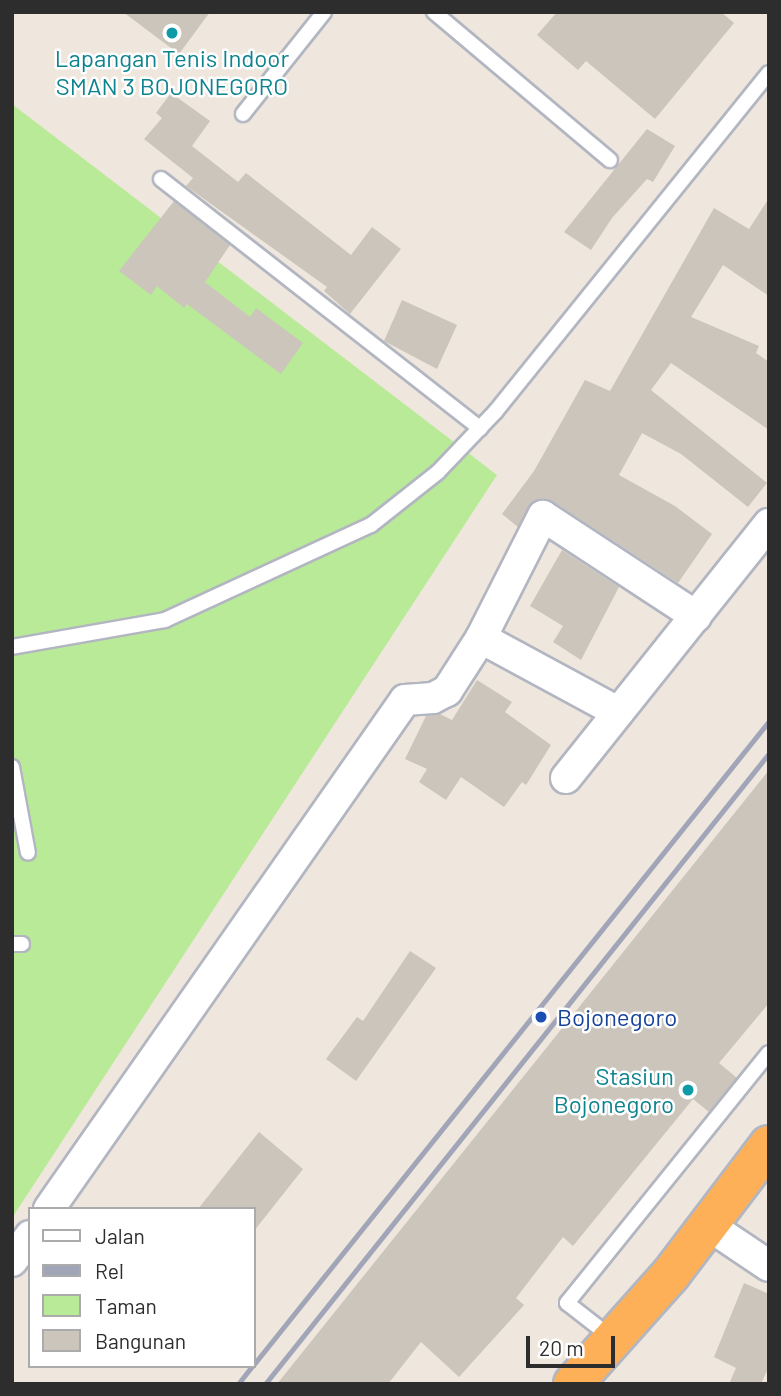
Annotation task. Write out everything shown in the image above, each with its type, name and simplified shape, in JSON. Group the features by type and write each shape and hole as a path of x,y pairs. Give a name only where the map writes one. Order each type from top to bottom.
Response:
{"highway":[{"path":"573,1384 708,1225 769,1145"}],"street":[{"path":"50,1207 405,700 433,698 447,691 481,638 540,520 547,514 696,616"},
{"path":"566,778 769,524"},
{"path":"481,638 618,712"},
{"path":"708,1225 769,1266"},
{"path":"12,1261 28,1239"}],"lane":[{"path":"243,114 324,12"},
{"path":"435,12 610,160"},
{"path":"12,647 165,620 266,577 371,525 438,472 480,428 769,73"},
{"path":"161,179 480,428"},
{"path":"12,766 28,853"},
{"path":"613,1339 567,1303 769,1052"}],"green space":[{"path":"12,104 497,475 12,1218"}],"building":[{"name":"Lapangan Tenis Indoor SMAN 3 BOJONEGORO","path":"123,12 210,12 179,54"},
{"path":"557,12 721,12 734,23 655,119 586,61 578,70 537,35"},
{"path":"171,93 210,121 192,146 238,182 246,173 351,255 372,227 401,249 350,314 324,291 327,287 186,186 193,178 144,139 162,118 156,113"},
{"path":"647,129 675,146 653,182 647,179 612,218 591,250 564,232"},
{"path":"769,198 769,296 723,265 691,317 759,346 756,353 769,362 769,430 671,363 651,390 767,483 748,507 681,454 642,433 619,475 675,506 712,534 678,583 552,501 533,501 518,527 502,514 534,471 585,380 610,391 714,208 749,229"},
{"path":"174,201 230,245 205,282 250,317 256,308 303,343 281,374 187,304 184,308 157,286 151,295 119,271"},
{"path":"402,300 457,325 437,369 384,341"},
{"path":"562,550 619,587 581,660 553,642 563,626 530,606"},
{"path":"477,680 512,702 505,712 551,745 526,785 522,782 504,807 461,777 446,800 419,782 427,769 405,759 426,716 440,714 452,720"},
{"path":"769,770 769,1003 719,1063 737,1078 709,1112 693,1099 573,1246 563,1237 516,1298 524,1305 459,1377 421,1342 388,1384 277,1384"},
{"path":"410,951 436,968 356,1081 326,1059 357,1017 363,1021"},
{"path":"259,1132 303,1169 256,1228 256,1207 200,1207"},
{"path":"744,1283 769,1294 769,1366 761,1384 729,1384 736,1368 714,1357"}],"railway":[{"path":"256,1362 769,721"},
{"path":"265,1384 769,753"},
{"path":"238,1384 250,1368"}],"place":[{"name":"Lapangan Tenis Indoor SMAN 3 BOJONEGORO","path":"172,33"},
{"name":"Bojonegoro","path":"541,1017"},
{"name":"Stasiun Bojonegoro","path":"688,1090"}]}
